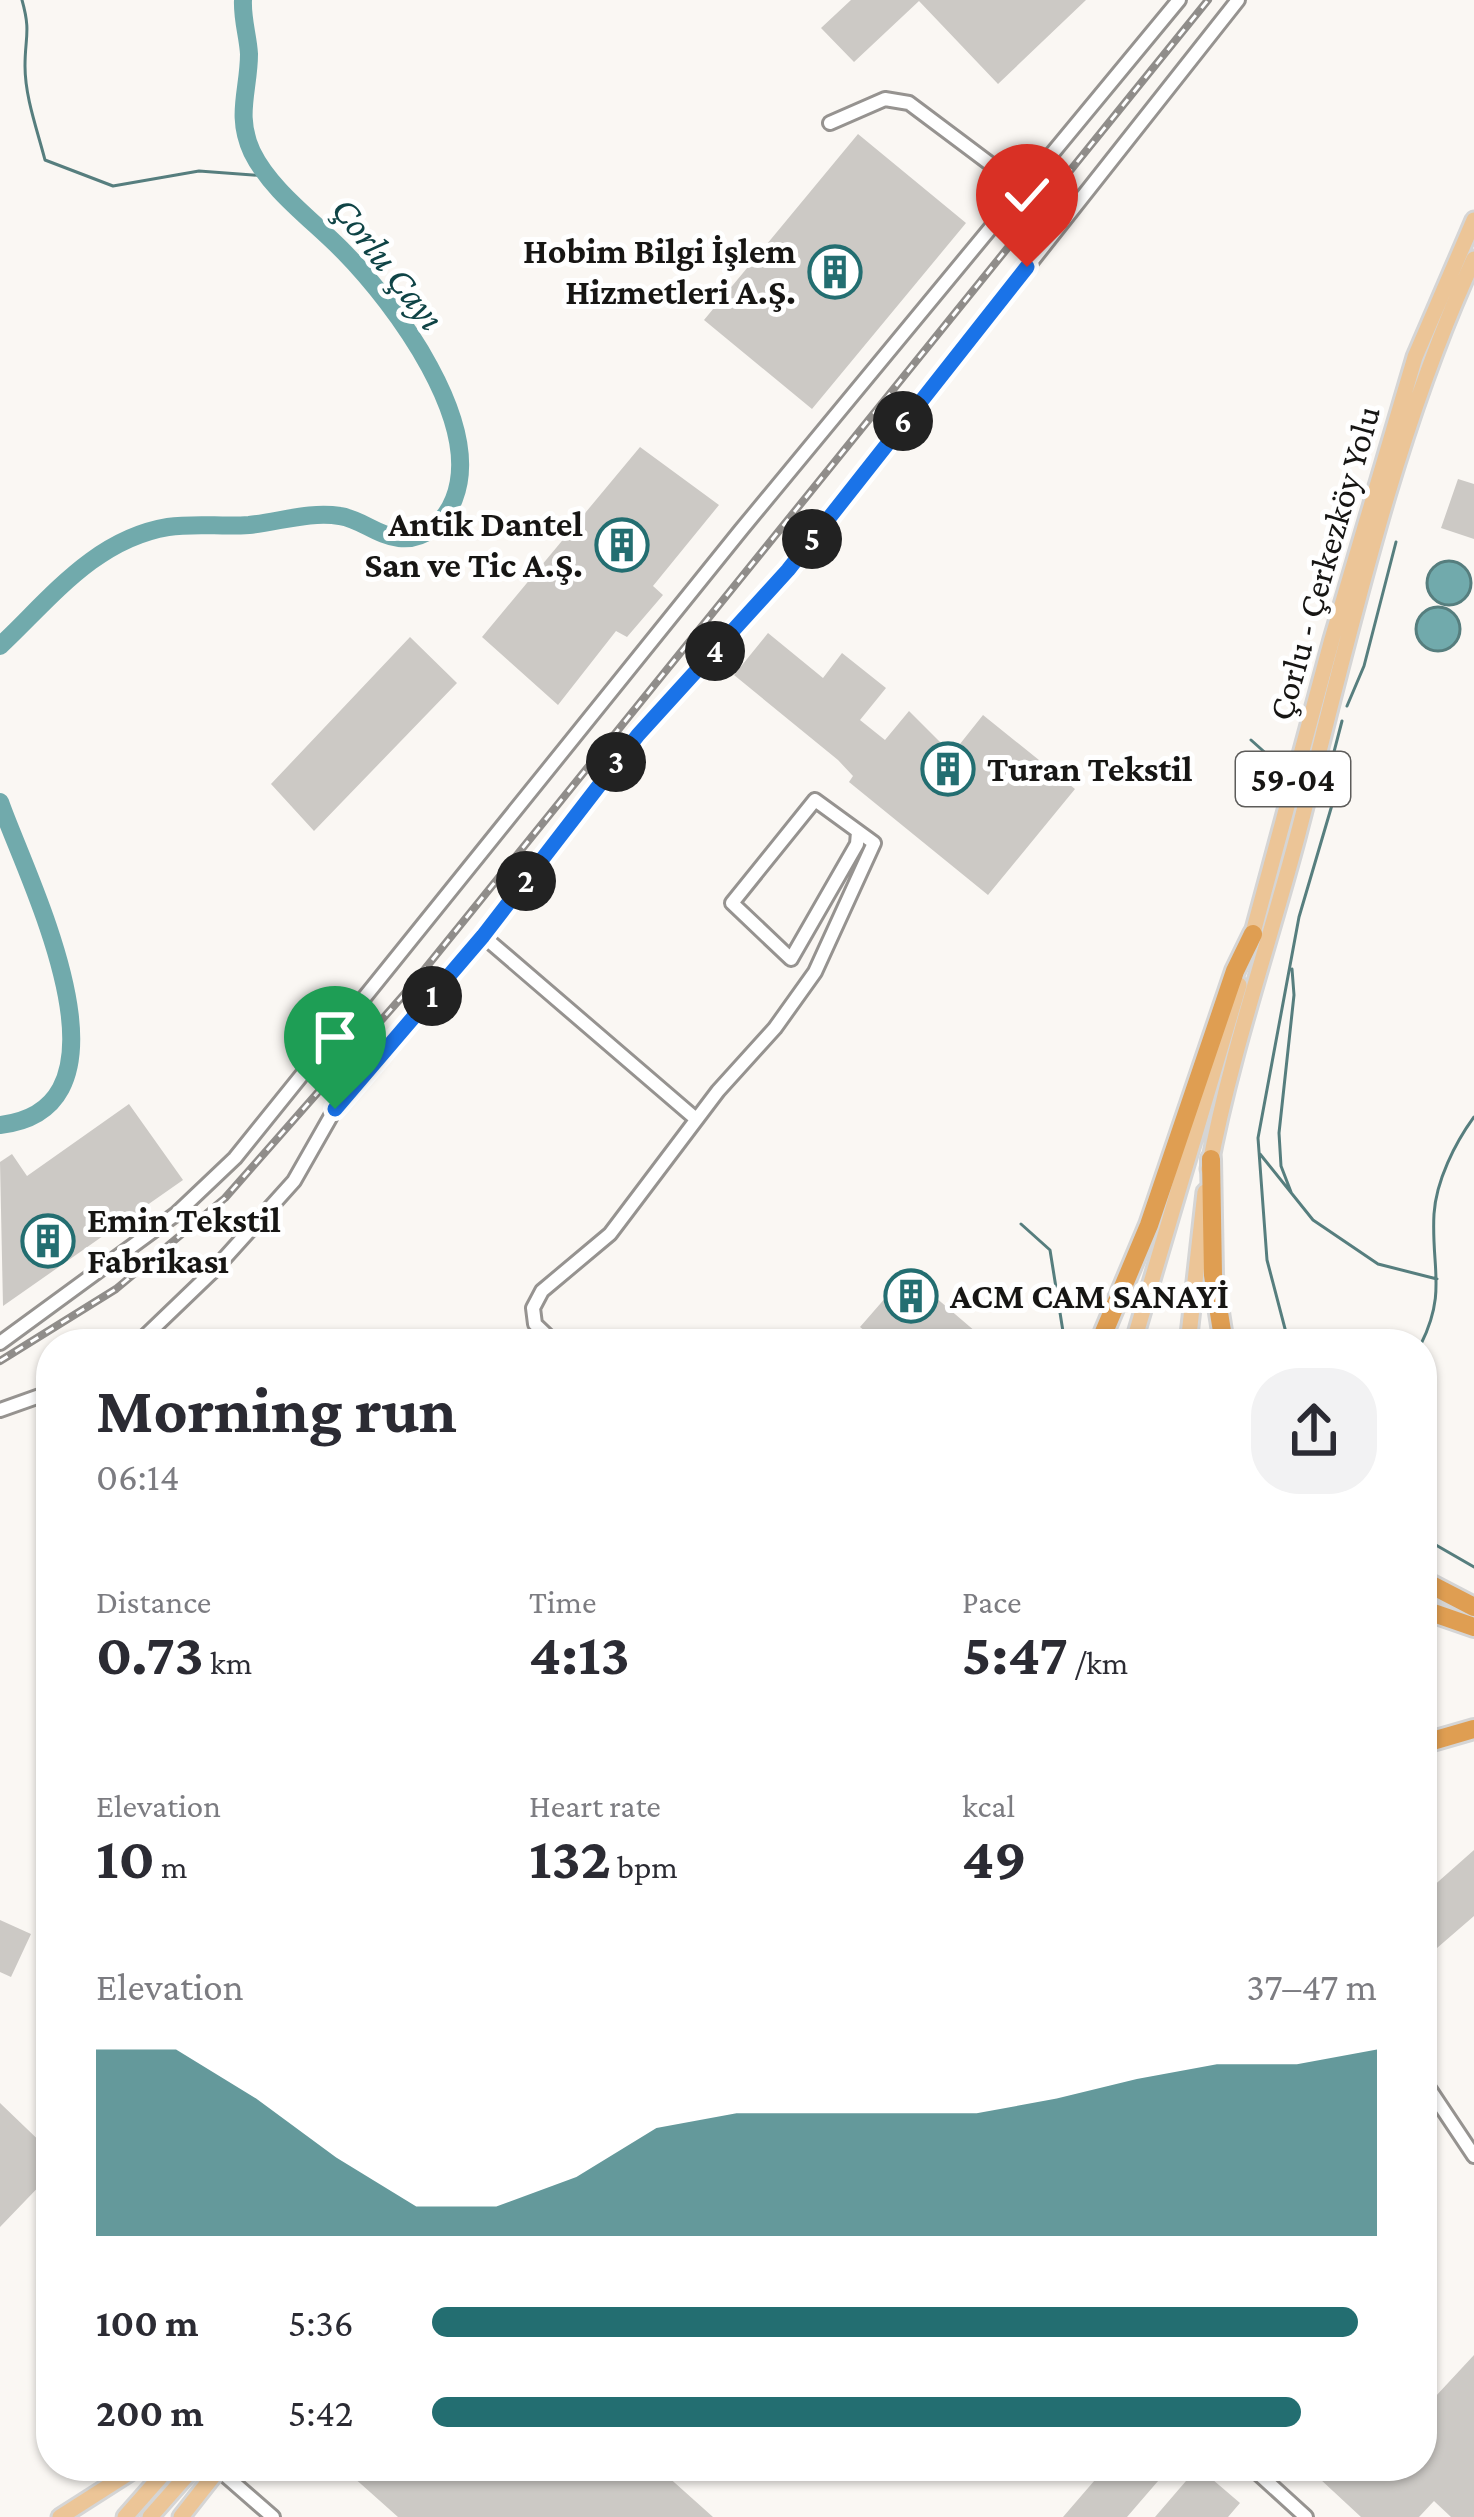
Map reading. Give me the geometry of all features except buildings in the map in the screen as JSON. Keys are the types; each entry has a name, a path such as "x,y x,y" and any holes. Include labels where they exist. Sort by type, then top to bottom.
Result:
{"highway":[{"path":"1105,1329 1149,1226 1235,971 1252,934"},
{"path":"1211,1159 1213,1275 1222,1329"},
{"path":"1437,1591 1474,1608"},
{"path":"1437,1615 1474,1627"},
{"path":"1437,1740 1474,1729"}],"main road":[{"name":"Çorlu - Çerkezköy Yolu","path":"1138,1329 1188,1170 1409,375 1474,220"},
{"name":"Çorlu - Çerkezköy Yolu","path":"1190,1329 1211,1159 1409,432 1430,363 1474,259"},
{"path":"60,2517 116,2481"},
{"path":"125,2517 157,2481"},
{"path":"150,2517 182,2481"},
{"path":"181,2517 210,2481"}],"street":[{"path":"0,1343 176,1214 235,1158 740,530 1178,0"},
{"path":"153,1329 294,1181 335,1109 483,936 638,735 788,570 1238,0"},
{"path":"830,123 885,99 909,103 1025,190"},
{"path":"540,1329 533,1308 542,1291 610,1234 696,1119 775,1028 814,972 874,843 814,800 732,903 791,959 856,844 858,832"},
{"path":"483,936 696,1119"},
{"path":"0,1410 36,1397"},
{"path":"1437,2100 1474,2156"},
{"path":"234,2481 273,2517"},
{"path":"1266,2481 1306,2517"}],"water":[{"path":"1449,561 1464,568 1471,583 1464,598 1449,605 1434,598 1427,583 1434,568"},
{"path":"1438,607 1453,614 1460,629 1453,644 1438,651 1423,644 1416,629 1423,614"}],"waterway":[{"path":"22,0 27,89 45,160 113,186 199,171 268,176"},
{"name":"Çorlu Çayı","path":"0,646 75,573 142,534 168,527 249,525 329,515 391,537 408,538 432,528 454,499 460,469 457,436 429,366 365,274 282,193 252,152 244,114 249,54 243,0"},
{"path":"1347,706 1364,666 1396,542"},
{"path":"1329,771 1342,721"},
{"path":"1251,740 1270,757 1283,760"},
{"path":"1285,1329 1267,1260 1258,1138 1299,917 1337,788 1331,774"},
{"name":"Çorlu Çayı","path":"0,802 50,932 71,1035 66,1078 43,1109 0,1125"},
{"path":"1291,1192 1281,1166 1279,1133 1294,995 1292,969"},
{"path":"1428,1329 1436,1294 1438,1189 1474,1117"},
{"path":"1260,1154 1313,1220 1378,1264 1437,1279"},
{"path":"1021,1224 1050,1250 1063,1329"},
{"path":"1437,1546 1474,1567"}],"railway":[{"path":"52,1329 116,1289 225,1198 407,991 1208,0"},
{"path":"0,1361 36,1339"}],"place":[{"name":"Hobim Bilgi İşlem Hizmetleri A.Ş.","path":"835,272"},
{"name":"Antik Dantel San ve Tic A.Ş.","path":"622,545"},
{"name":"Turan Tekstil","path":"948,769"},
{"name":"Emin Tekstil Fabrikası","path":"48,1241"},
{"name":"ACM CAM SANAYİ","path":"911,1296"}],"route":[{"path":"335,1109 483,936 638,735 788,570 1027,267"}]}
